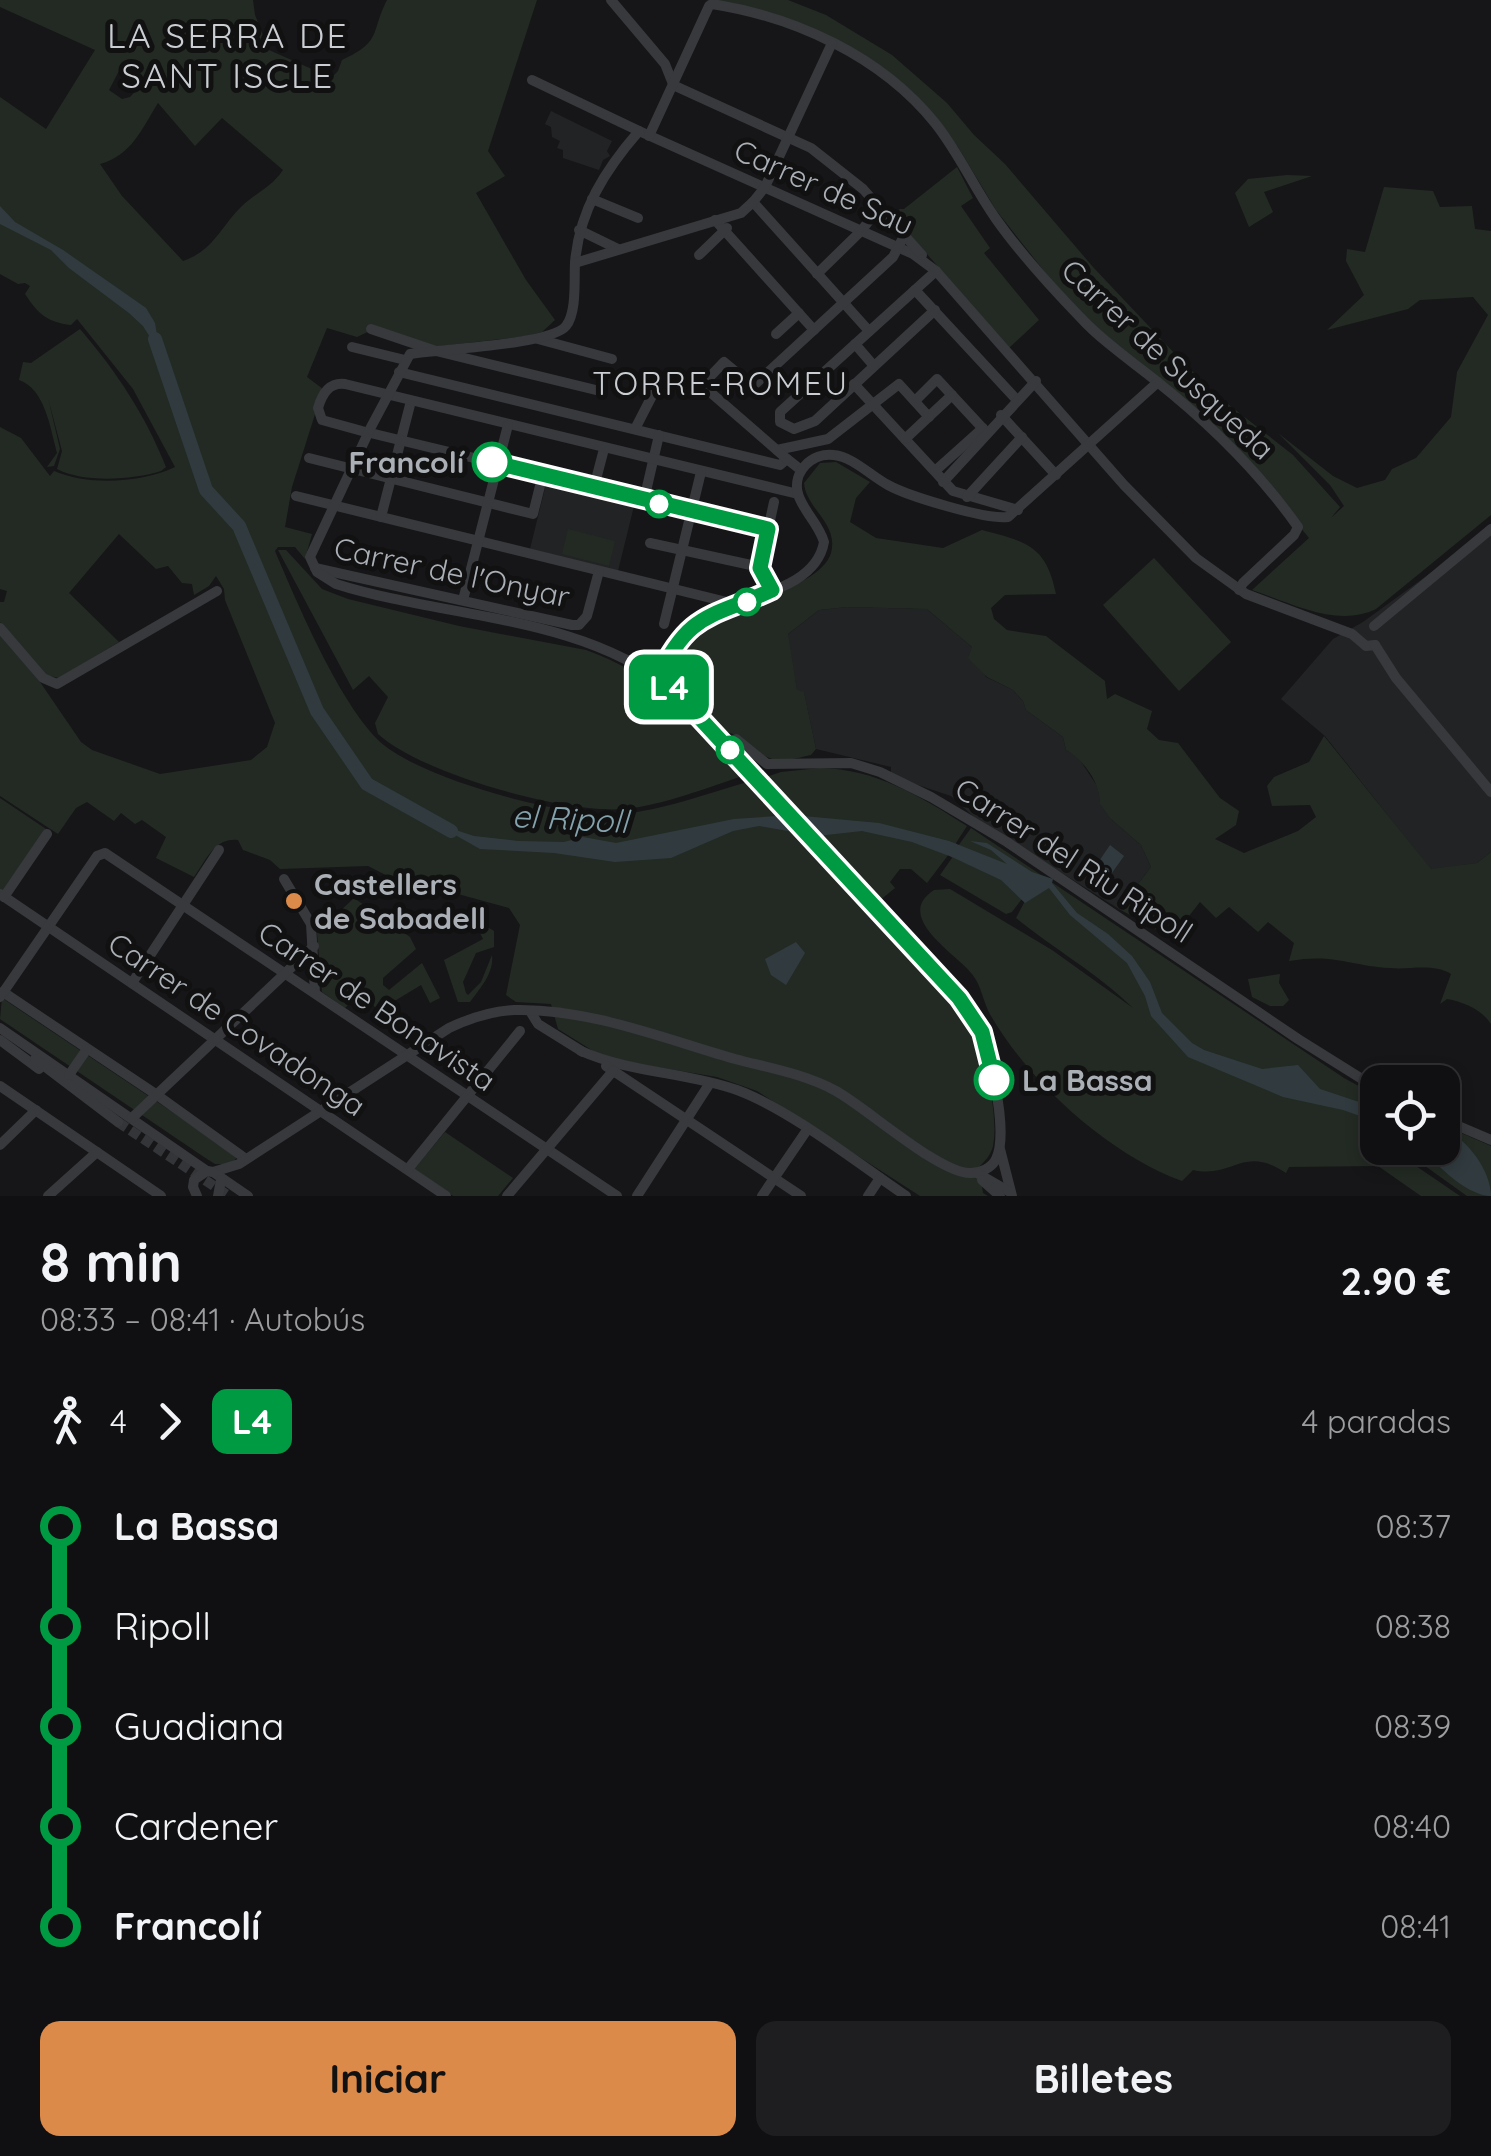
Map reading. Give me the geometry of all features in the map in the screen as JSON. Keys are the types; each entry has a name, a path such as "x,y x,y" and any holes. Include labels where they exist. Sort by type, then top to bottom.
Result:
{"street":[{"path":"610,0 665,64 673,85 787,135 841,169 936,271 780,412 778,418 787,426 804,427 935,310"},
{"name":"Carrer de Susqueda","path":"673,85 709,6 769,17 832,43 898,86 932,119 957,152 996,219 1081,319 1158,382 1249,466 1298,527 1240,590"},
{"path":"578,262 736,214 753,202 765,187 832,43"},
{"name":"Carrer de Sau","path":"532,80 898,247 936,271 1159,522 1208,568 1240,590 1339,629 1366,630"},
{"path":"332,505 410,354 537,338 568,323 579,230 592,199 604,176 644,134 673,85"},
{"path":"592,199 638,218"},
{"path":"753,202 869,331"},
{"path":"817,274 862,231 879,208"},
{"path":"699,255 736,214"},
{"path":"715,220 814,330"},
{"path":"579,230 619,250"},
{"path":"783,462 777,450 702,384 724,362 753,386 894,257 905,234"},
{"path":"916,290 1016,399"},
{"path":"776,334 799,313"},
{"path":"371,329 436,351 600,391"},
{"path":"537,338 612,358"},
{"path":"854,344 874,366"},
{"path":"352,348 405,360"},
{"path":"399,372 783,462 800,471"},
{"path":"915,401 937,380 985,430"},
{"path":"935,471 1036,381"},
{"path":"658,678 680,639 699,620 740,605 809,569 823,548 822,534 798,494 800,471 814,458 833,454 885,484 914,495 995,518 1008,517 1158,382"},
{"path":"768,529 320,418 322,397 338,383 798,494"},
{"path":"854,384 953,491 1018,510"},
{"path":"777,450 828,439 899,384 929,417"},
{"path":"635,429 654,392"},
{"path":"905,439 952,396"},
{"path":"381,517 411,401"},
{"path":"1001,415 1056,475"},
{"path":"463,600 508,425"},
{"path":"943,482 985,430"},
{"path":"644,500 659,435"},
{"path":"967,496 1022,438"},
{"path":"594,487 604,448"},
{"path":"309,458 533,514 543,474"},
{"path":"664,624 701,472"},
{"path":"296,496 740,605"},
{"path":"772,590 760,568 774,502"},
{"name":"Carrer de l'Onyar","path":"332,505 310,550 314,568 347,581 579,625 587,616 599,570"},
{"path":"1366,630 1489,533"},
{"path":"650,543 760,568"},
{"path":"347,581 586,642 634,662 658,678 728,748 976,1021 988,1052 1008,1195"},
{"path":"0,628 34,669 50,682 64,682 218,591"},
{"path":"1366,630 1382,633 1375,646"},
{"path":"1366,630 1366,646 1375,646"},
{"path":"1375,646 1396,678 1491,792"},
{"name":"Carrer del Riu Ripoll","path":"728,748 736,739 775,766 829,761 860,765 931,797 1008,842 1298,1040 1360,1077"},
{"path":"2,896 47,834"},
{"path":"132,982 220,850"},
{"name":"Carrer de Bonavista","path":"48,928 97,856 105,853 617,1196"},
{"path":"284,880 309,916 315,993"},
{"name":"Carrer de Covadonga","path":"2,896 446,1196"},
{"path":"48,928 2,994 157,1094 242,1161"},
{"path":"132,1118 314,946"},
{"path":"193,1194 196,1177 214,1174 229,1178 242,1161 448,1028 502,1012 530,1011 586,1018 805,1078 834,1090 951,1169 974,1173 1008,1195"},
{"path":"530,1011 538,1024 802,1196"},
{"path":"408,1169 520,1031"},
{"path":"0,1034 69,1074 248,1196"},
{"path":"0,1034 116,1125"},
{"path":"69,1074 87,1050"},
{"path":"581,1051 616,1066 710,1082 747,1094 906,1196"},
{"path":"628,1081 637,1069"},
{"path":"507,1196 613,1071"},
{"path":"637,1196 710,1082"},
{"path":"0,1086 162,1196"},
{"path":"0,1145 36,1110"},
{"path":"1460,1127 1491,1140"},
{"path":"762,1196 807,1130"},
{"path":"974,1173 992,1165 1000,1147"},
{"path":"48,1196 96,1152"},
{"path":"214,1174 218,1196"},
{"path":"868,1196 880,1178"}],"shaded area":[{"path":"0,0 253,0 269,50 314,70 326,83 342,60 370,41 387,0 537,0 488,151 505,176 476,193 526,280 555,320 542,332 528,336 432,347 376,328 357,337 327,328 307,377 323,389 292,487 285,527 312,534 305,559 295,547 278,547 275,551 320,650 362,722 396,754 424,768 530,803 597,814 653,809 747,782 812,848 970,1025 985,1068 994,1118 992,1149 979,1167 983,1193 988,1196 920,1196 757,1091 717,1077 598,1054 558,1029 551,1004 516,1002 506,995 520,925 509,908 436,888 425,895 368,866 280,869 270,860 243,850 238,840 217,846 194,877 156,858 166,837 142,820 135,824 121,813 114,821 87,802 76,808 58,834 0,796 0,632 81,742 92,750 160,774 251,760 267,747 275,723 216,576 194,595 192,584 182,583 168,566 156,569 119,534 69,593 119,642 59,678 45,675 0,622 0,602 4,602 7,591 0,589 0,427 21,438 50,476 54,471 83,479 115,481 175,467 133,389 77,319 71,325 49,319 25,294 30,286 0,274 0,97 46,129 95,50 0,7","holes":["120,69 146,80 130,97 122,99 109,90","158,103 195,146 222,118 283,170 241,207 209,245 183,261 122,196 100,164 128,148"]},
{"path":"706,0 788,0 826,15 892,55 947,103 1005,164 1093,267 1177,356 1219,397 1293,455 1340,507 1331,518 1344,506 1330,485 1278,433 1333,476 1357,488 1385,480 1392,469 1416,458 1451,417 1457,372 1488,315 1473,297 1420,300 1408,309 1327,330 1364,295 1346,261 1347,249 1365,252 1384,187 1433,191 1440,207 1472,206 1475,229 1491,231 1491,515 1376,609 1361,614 1330,615 1252,590 1309,538 1251,467 1120,352 1055,285 996,210 958,147 914,93 882,68 819,32"},
{"path":"551,111 612,141 607,151 610,156 603,160 599,170 563,158 563,150 557,148 560,141 552,137 551,127 545,124"},
{"path":"957,167 973,198 961,206 990,248 984,253 1039,320 1009,348 906,230 899,209"},
{"path":"1312,176 1264,192 1273,212 1249,227 1235,193 1248,179"},
{"path":"0,206 15,222 146,308 155,323 160,353 143,326 51,250 0,224"},
{"path":"80,329 139,412 166,467 161,471 108,479 57,469 62,451 48,398 60,449 54,466 47,467 57,453 41,400 19,380 23,362 31,363"},
{"path":"836,462 870,482 856,498 850,522 876,538 943,548 982,530 1023,543 1040,555 1056,594 1005,595 991,608 994,619 1007,630 1046,636 1105,681 1107,699 1115,694 1152,711 1147,729 1159,740 1178,743 1220,798 1239,811 1236,825 1215,839 1244,853 1298,831 1316,817 1310,805 1272,806 1267,786 1274,777 1309,762 1324,736 1431,869 1477,863 1491,852 1491,1024 1466,1005 1447,999 1440,1004 1451,974 1444,971 1376,967 1330,959 1289,961 1294,943 1268,922 1258,932 1229,907 1216,918 1200,902 1182,925 1168,916 1156,929 1119,909 1151,867 1141,845 1100,804 1094,781 1085,766 1066,750 1063,737 1026,710 1013,690 987,677 968,658 972,647 927,609 819,610 788,634 797,690 804,692 816,749 811,755 771,759 723,731 689,692 673,680 674,657 688,638 711,623 819,570 831,553 832,542 804,483 820,463"},
{"path":"549,481 635,502 618,571 530,549"},
{"path":"568,529 615,541 609,566 562,554"},
{"path":"1491,529 1491,852 1477,863 1431,870 1325,736 1281,699 1333,639 1363,622"},
{"path":"278,550 286,550 322,589 348,599 459,626 586,650 612,661 673,702 743,776 655,804 598,809 532,798 427,763 378,734 375,723 388,697 369,676 353,690"},
{"path":"1154,558 1231,642 1179,691 1103,605"},
{"path":"927,609 972,647 986,677 1013,690 1026,710 1063,737 1066,750 1078,757 1101,792 1111,819 1141,845 1151,867 1119,909 976,819 951,796 891,776 891,767 816,749 804,693 797,691 787,635 819,610"},
{"path":"820,768 860,773 897,786 967,826 956,843 958,846 971,828 1360,1087 1360,1165 1415,1165 1460,1196 1421,1196 1378,1166 1289,1167 1286,1173 1271,1165 1248,1162 1207,1172 1193,1170 1182,1181 1127,1154 1074,1114 1027,1066 991,1016 972,974 924,923 920,912 923,901 934,890 950,889 1052,950 1133,1008 1016,918 1026,899 1006,914 940,875 952,858 949,854 927,883 911,869 900,869 890,882 895,888 879,901 763,778"},
{"path":"0,798 46,829 3,892 0,890"},
{"path":"792,815 879,823 949,841 1007,864 991,850 970,841 987,843 1032,872 1053,879 1052,883 1077,913 1132,956 1150,982 1162,1013 1192,1043 1262,1069 1298,1065 1320,1089 1360,1102 1360,1116 1283,1097 1188,1057 1151,1016 1127,963 1070,915 1049,888 1025,903 1001,880 912,842 862,831 817,836 759,826 733,831 671,858 615,862 554,853 480,849 434,823 474,836 518,841 564,842 583,837 616,843 734,819"},
{"path":"1110,845 1124,856 1102,887 1089,876"},
{"path":"354,898 410,937 416,949 383,978 383,985 389,990 422,963 440,998 430,1003 421,985 378,1011 362,991 345,1008 322,992 317,933"},
{"path":"484,925 494,931 494,947 476,953 463,982 468,995 481,982 492,955 491,968 470,1002 458,1002 444,960 483,939 474,930"},
{"path":"796,942 805,953 786,985 771,975 765,959"},
{"path":"1280,974 1279,983 1289,1000 1283,1006 1270,1006 1252,997 1248,979"},
{"path":"2,998 238,1156 231,1164 215,1164 204,1157 0,1019"},
{"path":"445,1132 513,1178 498,1196 453,1196 414,1169"},
{"path":"1460,1132 1491,1146 1491,1196 1467,1196 1424,1165 1460,1165"},
{"path":"1460,1139 1487,1176 1491,1196 1466,1187 1439,1165 1460,1165"}],"waterway":[{"name":"el Ripoll","path":"155,339 206,490 239,526 317,711 367,784 451,831"}],"tunnel":[{"path":"118,1122 229,1196"}],"bus line":[{"name":"L4","path":"492,462 768,529 760,568 772,590 699,620 680,639 658,678 696,714 959,998 982,1032 994,1080"}],"place":[{"name":"Francolí","path":"492,462"},
{"name":"Castellers de Sabadell","path":"294,901"},
{"name":"La Bassa","path":"994,1080"}],"district":[{"name":"LA SERRA DE SANT ISCLE","path":"228,55"},
{"name":"TORRE-ROMEU","path":"721,383"}]}
